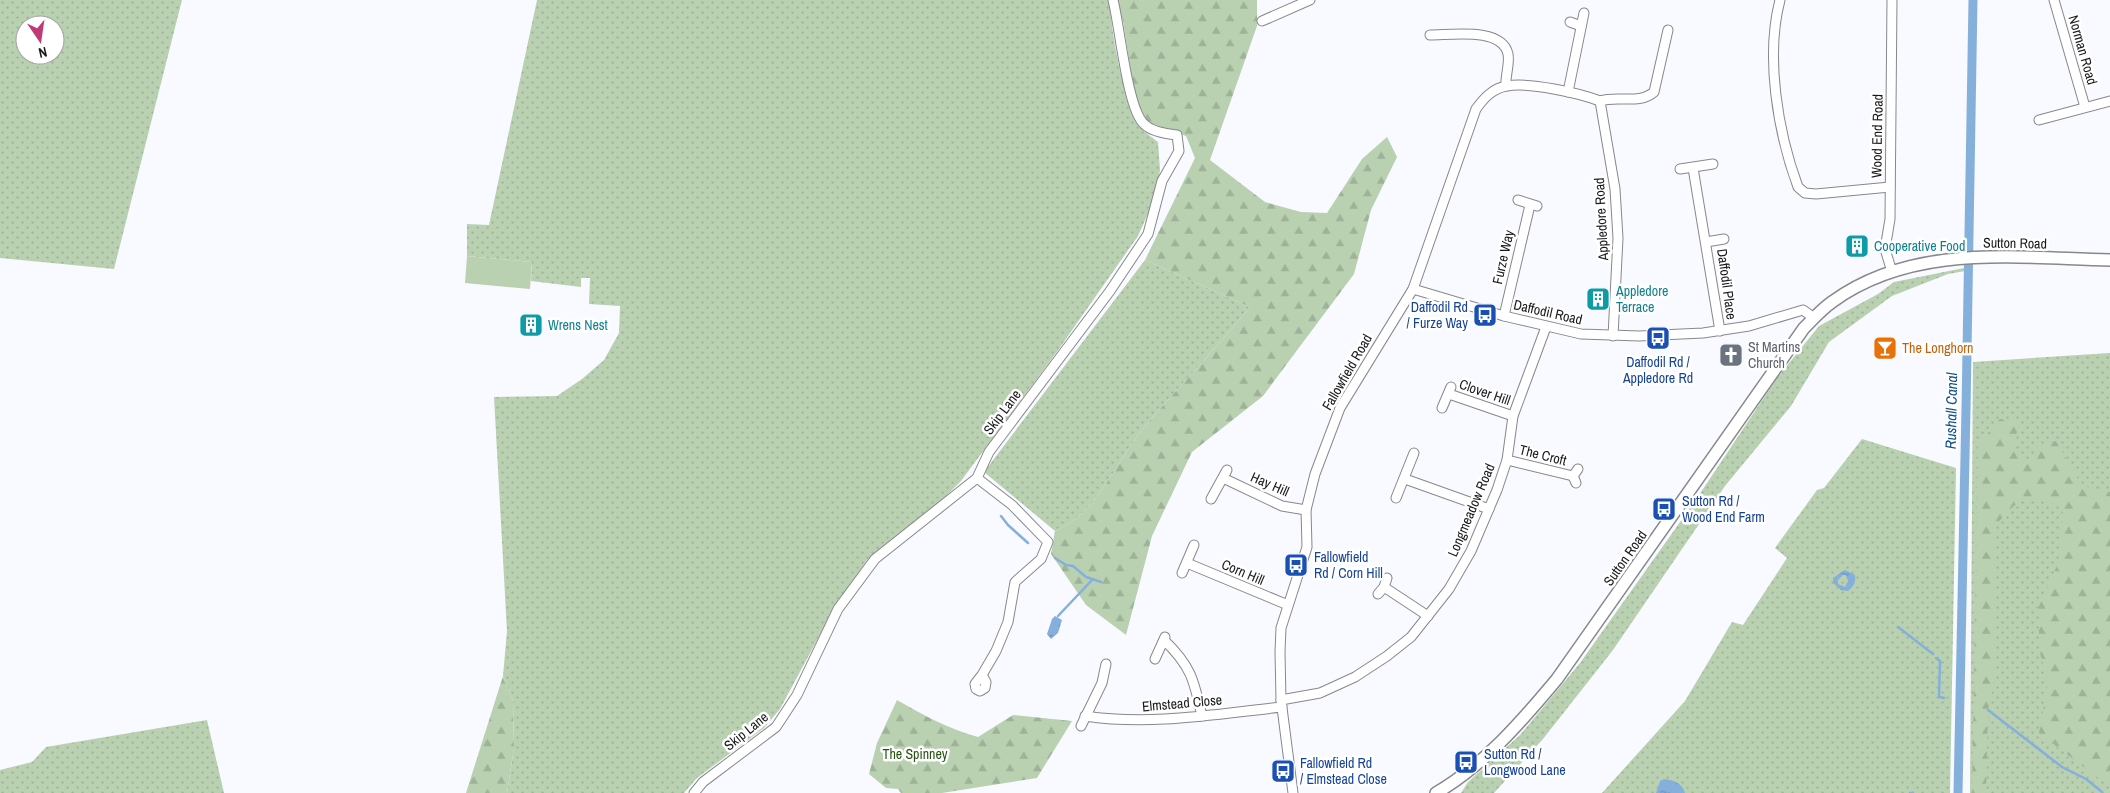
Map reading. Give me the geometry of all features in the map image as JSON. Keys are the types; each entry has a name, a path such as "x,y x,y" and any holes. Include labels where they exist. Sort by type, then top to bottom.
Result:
{"main road":[{"name":"Sutton Road","path":"1436,793 1446,790 1516,727 1557,679 1804,328 1831,302 1847,292 1892,272 1926,261 1985,257 2110,260"}],"street":[{"name":"Skip Lane","path":"694,793 704,782 776,727 797,695 838,610 875,559 977,478 989,452 1110,291 1148,234 1162,182 1179,151 1177,135 1165,134 1144,124 1132,100 1114,0"},
{"path":"1262,21 1310,0"},
{"path":"1780,0 1772,44 1774,77 1781,120 1798,187 1804,193 1816,194 1890,187"},
{"name":"Wood End Road","path":"1892,0 1890,219 1885,249 1892,272"},
{"name":"Norman Road","path":"2054,0 2085,107"},
{"path":"1568,92 1584,13"},
{"path":"1570,22 1580,26"},
{"path":"1429,36 1484,35 1495,38 1501,42 1508,55 1506,86 1518,85 1568,92 1600,101 1610,98 1639,99 1649,97 1654,92 1661,40 1668,30"},
{"name":"Fallowfield Road","path":"1293,793 1281,704 1279,676 1281,628 1306,547 1306,510 1315,474 1340,408 1413,289 1476,109 1487,95 1506,86"},
{"name":"Appledore Road","path":"1600,101 1615,189 1618,238 1613,336"},
{"name":"Norman Road","path":"2039,120 2110,101"},
{"path":"1680,169 1713,164"},
{"name":"Daffodil Place","path":"1693,168 1720,331"},
{"name":"Furze Way","path":"1504,316 1534,205 1518,200"},
{"name":"Daffodil Place","path":"1706,242 1724,238"},
{"name":"Daffodil Road","path":"1413,289 1504,316 1582,334 1613,336 1720,331 1769,321 1803,310 1814,318"},
{"name":"Longmeadow Road","path":"1281,704 1320,693 1355,677 1411,637 1449,589 1467,559 1508,460 1513,416 1546,327"},
{"name":"Clover Hill","path":"1442,408 1450,390 1513,416"},
{"path":"1396,498 1414,453"},
{"name":"The Croft","path":"1508,460 1575,476"},
{"name":"Hay Hill","path":"1211,499 1225,474 1282,506 1306,510"},
{"path":"977,478 1012,505 1048,542 1041,559 1016,582 1008,622 996,651 982,676"},
{"path":"1405,479 1489,509"},
{"path":"1182,573 1194,545"},
{"name":"Corn Hill","path":"1187,563 1288,605"},
{"path":"1383,587 1428,616"},
{"path":"1155,659 1165,637 1181,656 1193,678 1202,716"},
{"path":"1081,726 1102,682 1106,664"},
{"name":"Elmstead Close","path":"1085,716 1135,721 1166,720 1281,704"}],"green space":[{"path":"0,0 182,0 114,269 0,258"},
{"path":"537,0 1110,0 1115,46 1123,84 1134,116 1140,127 1158,142 1160,170 1156,196 1138,236 1056,353 961,481 935,507 867,560 830,616 780,709 764,728 697,778 684,793 507,793 514,748 513,701 503,676 507,631 494,397 557,396 582,379 604,360 619,333 620,306 589,304 590,278 581,278 581,287 531,281 532,262 467,256 467,224 489,225"},
{"path":"1117,0 1257,0 1257,26 1210,160 1265,202 1301,212 1327,213 1362,159 1387,137 1397,157 1371,210 1354,274 1263,396 1192,452 1152,536 1126,635 1086,605 1051,554 1055,531 1070,523 1084,512 1106,484 1146,425 1250,307 1145,260 1195,158 1186,136 1148,122 1135,99 1123,21"},
{"path":"467,256 532,262 530,289 465,283"},
{"path":"1145,260 1250,307 1146,425 1106,484 1084,512 1070,523 1055,531 984,472"},
{"path":"1964,268 1965,271 1948,274 1892,296 1829,342 1791,406 1725,486 1613,650 1543,739 1494,793 1461,793 1468,782 1520,735 1580,663 1695,501 1777,378 1819,326 1878,294 1894,282"},
{"path":"2110,353 2110,793 1970,793 1973,362"},
{"path":"2000,419 2020,422 2012,449 2027,464 2037,447 2056,441 2082,486 2110,492 2110,787 2039,733 2048,683 2039,649 2039,606 2059,561 2063,509 2041,499 2032,498 2018,503 1995,526 1995,675 1988,710 1986,793 1972,793 1978,445"},
{"path":"1862,439 1956,468 1950,793 1602,793 1685,701 1732,622 1743,625 1787,558 1775,548 1817,490 1824,488"},
{"path":"503,676 513,701 514,748 507,793 466,793"},
{"name":"The Spinney","path":"897,700 936,721 978,737 1013,715 1072,721 1037,778 942,793 901,793 898,789 886,788 869,774 877,743"},
{"path":"207,720 224,793 0,793 0,770 32,762 46,747"}],"water":[{"path":"1845,570 1855,575 1853,586 1848,591 1841,590 1833,583 1833,578","holes":["1843,575 1846,575 1848,581 1845,587 1838,584 1838,580"]},
{"path":"1055,616 1062,620 1058,633 1051,639 1047,634 1052,619"},
{"path":"1664,779 1677,783 1685,793 1656,793 1660,781"}],"waterway":[{"name":"Rushall Canal","path":"1958,793 1973,0"},
{"path":"1001,516 1028,543"},
{"path":"1055,558 1066,565 1073,566 1086,577 1101,582"},
{"path":"1058,616 1093,579"},
{"path":"1898,627 1933,654"},
{"path":"1936,658 1940,661 1939,697 1944,698"},
{"path":"1988,710 2062,767 2086,779 2102,792"}],"place":[{"name":"Cooperative Food","path":"1857,246"},
{"name":"Appledore Terrace","path":"1598,299"},
{"name":"Daffodil Rd / Furze Way","path":"1485,315"},
{"name":"Wrens Nest","path":"531,325"},
{"name":"Daffodil Rd / Appledore Rd","path":"1658,338"},
{"name":"The Longhorn","path":"1885,348"},
{"name":"St Martins Church","path":"1731,355"},
{"name":"Sutton Rd / Wood End Farm","path":"1664,509"},
{"name":"Fallowfield Rd / Corn Hill","path":"1296,565"},
{"name":"Sutton Rd / Longwood Lane","path":"1466,762"},
{"name":"Fallowfield Rd / Elmstead Close","path":"1283,771"}]}
